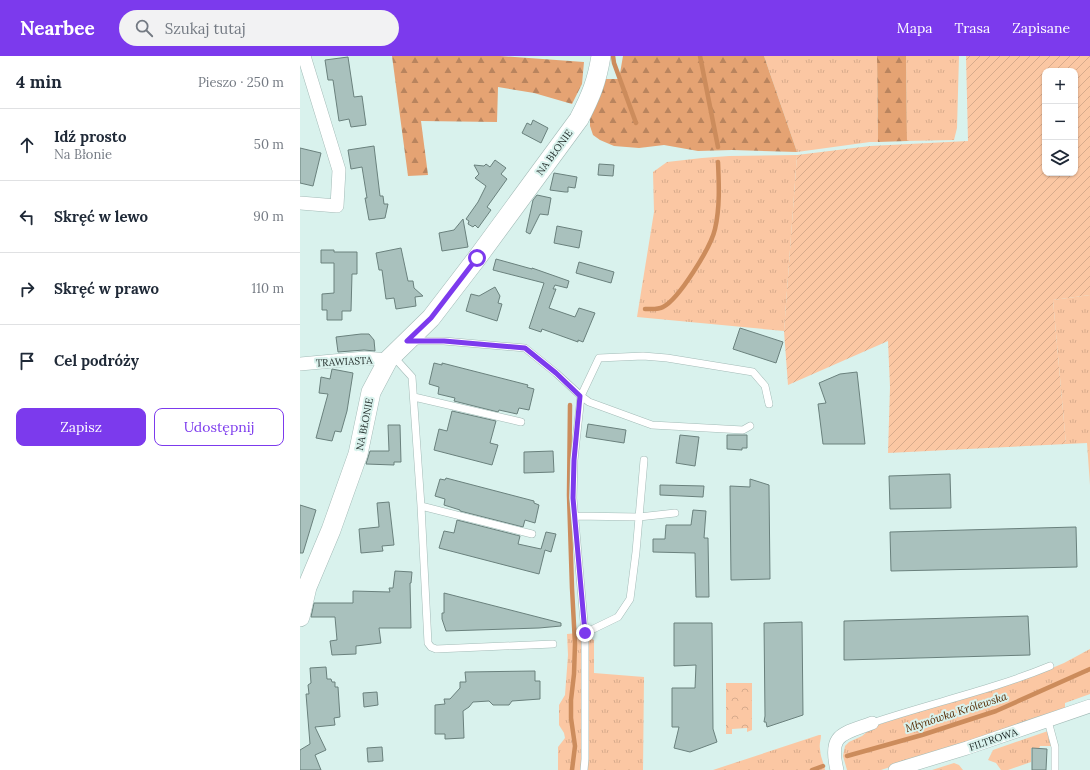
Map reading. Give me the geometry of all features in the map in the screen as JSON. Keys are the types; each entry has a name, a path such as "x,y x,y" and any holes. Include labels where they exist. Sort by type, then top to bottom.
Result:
{"street":[{"path":"300,203 337,206 339,191 339,170 304,56"},
{"name":"NA BŁONIE","path":"300,617 307,587 331,530 358,454 371,392 390,358 431,318 579,118 598,77 601,56"},
{"name":"TRAWIASTA","path":"300,364 365,358 390,358"},
{"name":"FILTROWA","path":"895,770 967,748 1090,706"},
{"path":"837,770 834,755 836,741 843,734 872,722"}],"lane":[{"path":"407,341 444,341 525,348 588,402 652,424 743,430 750,426"},
{"path":"584,770 585,633 573,498 574,460 580,396 599,358 643,356 667,358 753,372 765,386 769,404"},
{"path":"390,358 412,377 421,506 428,643 431,647 436,649 553,644"},
{"path":"414,397 521,422"},
{"path":"585,633 618,618 630,599 644,460"},
{"path":"421,506 532,534"},
{"path":"575,516 639,517 675,514"},
{"path":"872,722 906,711 972,694 1050,666"},
{"path":"1048,721 1055,747 1054,770"}],"green space":[{"path":"392,56 500,56 584,62 582,84 572,104 534,93 498,87 497,122 421,121 428,175 408,176"},
{"path":"623,56 764,56 797,152 732,150 698,151 664,145 639,148 614,146 600,140 593,135 590,126 590,116 604,79 619,79"},
{"path":"764,56 877,56 878,142 797,152"},
{"path":"877,56 906,56 907,141 878,142"},
{"path":"906,56 959,56 957,128 954,140 907,141"},
{"path":"966,56 1090,56 1090,295 1053,300 1066,444 888,453 890,387 888,341 788,385 784,331 797,155 870,146 968,141"},
{"path":"797,155 784,331 637,317 654,212 653,172 667,162 729,156"},
{"path":"1090,295 1090,485 1087,443 1066,444 1053,300"},
{"path":"578,633 594,640 594,673 644,677 643,770 558,770 558,747 565,738 559,725 559,705 565,695 568,655 567,634"},
{"path":"1090,649 1090,694 1065,703 1065,709 881,770 847,770 843,756 845,746 849,742 862,736 874,726 1045,671"},
{"path":"726,683 752,683 752,730 747,732 747,728 732,729 732,734 726,734"},
{"path":"1048,731 1051,746 1040,746 1039,749 1031,748 1031,762 1008,770 1001,770 996,763 988,760 993,750"},
{"path":"821,735 820,752 825,770 713,770"},
{"path":"954,763 959,765 963,770 932,770"}],"building":[{"path":"348,57 354,97 362,96 366,125 351,127 349,119 339,121 333,80 328,80 325,60"},
{"path":"533,120 548,128 541,143 522,133 527,123 531,125"},
{"path":"374,146 380,196 383,196 384,204 388,204 385,218 369,220 362,167 351,169 348,150"},
{"path":"300,148 321,153 313,186 300,183"},
{"path":"495,160 506,168 501,174 507,179 487,207 491,210 478,228 475,225 473,227 468,224 469,221 466,219 478,202 486,186 475,178 479,174 474,165 484,166 486,164 490,167"},
{"path":"599,164 614,165 613,176 598,175"},
{"path":"554,173 577,177 575,188 568,187 568,192 550,190"},
{"path":"537,195 551,198 548,215 540,214 530,234 526,232 533,200"},
{"path":"463,219 468,247 442,251 439,233 454,230"},
{"path":"557,226 582,231 579,248 554,243"},
{"path":"401,248 408,281 413,281 414,288 423,296 415,297 416,306 396,309 394,298 386,299 382,270 379,270 376,253"},
{"path":"321,250 334,250 334,252 357,252 357,274 352,274 351,311 342,311 342,320 327,320 327,310 322,310 322,294 334,293 334,263 321,263"},
{"path":"496,259 532,268 569,281 567,288 555,285 553,289 556,289 549,308 575,317 579,308 595,313 583,342 578,340 578,342 542,329 541,332 529,328 544,283 493,270"},
{"path":"579,262 614,272 611,283 576,273"},
{"path":"495,287 500,296 498,303 502,304 497,321 466,311 471,294 479,296"},
{"path":"740,328 783,342 776,363 733,349"},
{"path":"369,334 374,340 375,351 364,350 338,352 336,337"},
{"path":"434,363 442,365 442,363 528,385 527,387 534,389 529,410 519,408 517,414 499,410 498,412 454,401 455,398 438,394 439,387 429,384"},
{"path":"332,369 353,373 347,411 341,432 335,431 332,441 316,438 328,394 319,393 321,377 330,379"},
{"path":"857,372 865,444 823,444 818,404 826,403 819,383 840,374"},
{"path":"452,411 496,421 490,443 498,445 492,465 434,450 439,429 447,431"},
{"path":"588,424 626,430 624,443 586,437"},
{"path":"388,425 400,425 401,462 394,462 394,465 366,464 370,451 389,451"},
{"path":"680,435 699,437 695,466 676,463"},
{"path":"727,435 747,435 747,448 742,448 742,450 727,449"},
{"path":"553,451 554,472 524,473 524,452"},
{"path":"950,474 951,508 890,509 889,476"},
{"path":"446,478 534,501 534,503 539,505 535,523 525,520 523,527 460,511 444,505 445,499 435,496 440,479 445,480"},
{"path":"750,479 769,485 770,579 731,580 730,486 750,487"},
{"path":"660,485 704,486 703,497 660,495"},
{"path":"389,502 394,545 382,546 383,551 361,553 359,529 379,527 377,503"},
{"path":"300,505 316,510 303,553 300,553"},
{"path":"693,510 706,511 704,538 708,538 709,597 696,597 695,553 653,552 653,539 665,539 666,525 691,525"},
{"path":"457,520 520,536 518,544 541,549 546,532 556,534 551,552 545,550 539,574 439,548 444,531 454,533"},
{"path":"1076,527 1077,567 891,571 890,532"},
{"path":"395,571 412,572 410,583 411,628 379,628 381,643 356,646 356,654 332,655 330,641 337,640 335,617 311,617 314,603 353,603 353,591 390,592 389,588 393,588"},
{"path":"444,593 561,623 561,626 446,631 442,619 442,613 444,613"},
{"path":"1028,616 1030,655 844,660 844,621"},
{"path":"802,622 803,715 767,727 766,722 764,722 764,623"},
{"path":"674,623 712,623 713,729 717,742 690,752 674,748 679,727 672,727 672,688 695,688 696,665 674,666"},
{"path":"326,667 327,679 331,679 332,682 335,682 335,687 338,687 340,717 334,718 335,725 315,727 326,750 315,755 321,770 300,770 300,750 310,744 306,694 309,694 308,685 311,683 310,668"},
{"path":"535,671 535,681 540,681 540,699 512,701 509,705 493,705 489,701 473,702 463,711 464,738 445,739 445,734 435,734 435,705 445,704 444,699 450,699 460,688 460,682 466,682 465,672"},
{"path":"377,692 378,705 364,707 363,693"},
{"path":"382,747 383,761 368,762 367,748"},
{"path":"1032,748 1047,749 1046,770 1032,770"}],"waterway":[{"path":"613,56 614,63 636,123"},
{"path":"700,56 718,147"},
{"path":"645,309 659,309 670,302 694,272 707,248 715,229 718,213 718,162"},
{"path":"570,405 569,495 575,644 571,700 571,718 575,746 572,770"},
{"name":"Młynówka Królewska","path":"847,756 922,735 996,711 1090,669"},
{"name":"Młynówka Królewska","path":"812,770 823,766"}],"route":[{"path":"477,258 431,318 407,341 444,341 525,348 556,373 580,396 574,460 573,498 585,633"}]}
